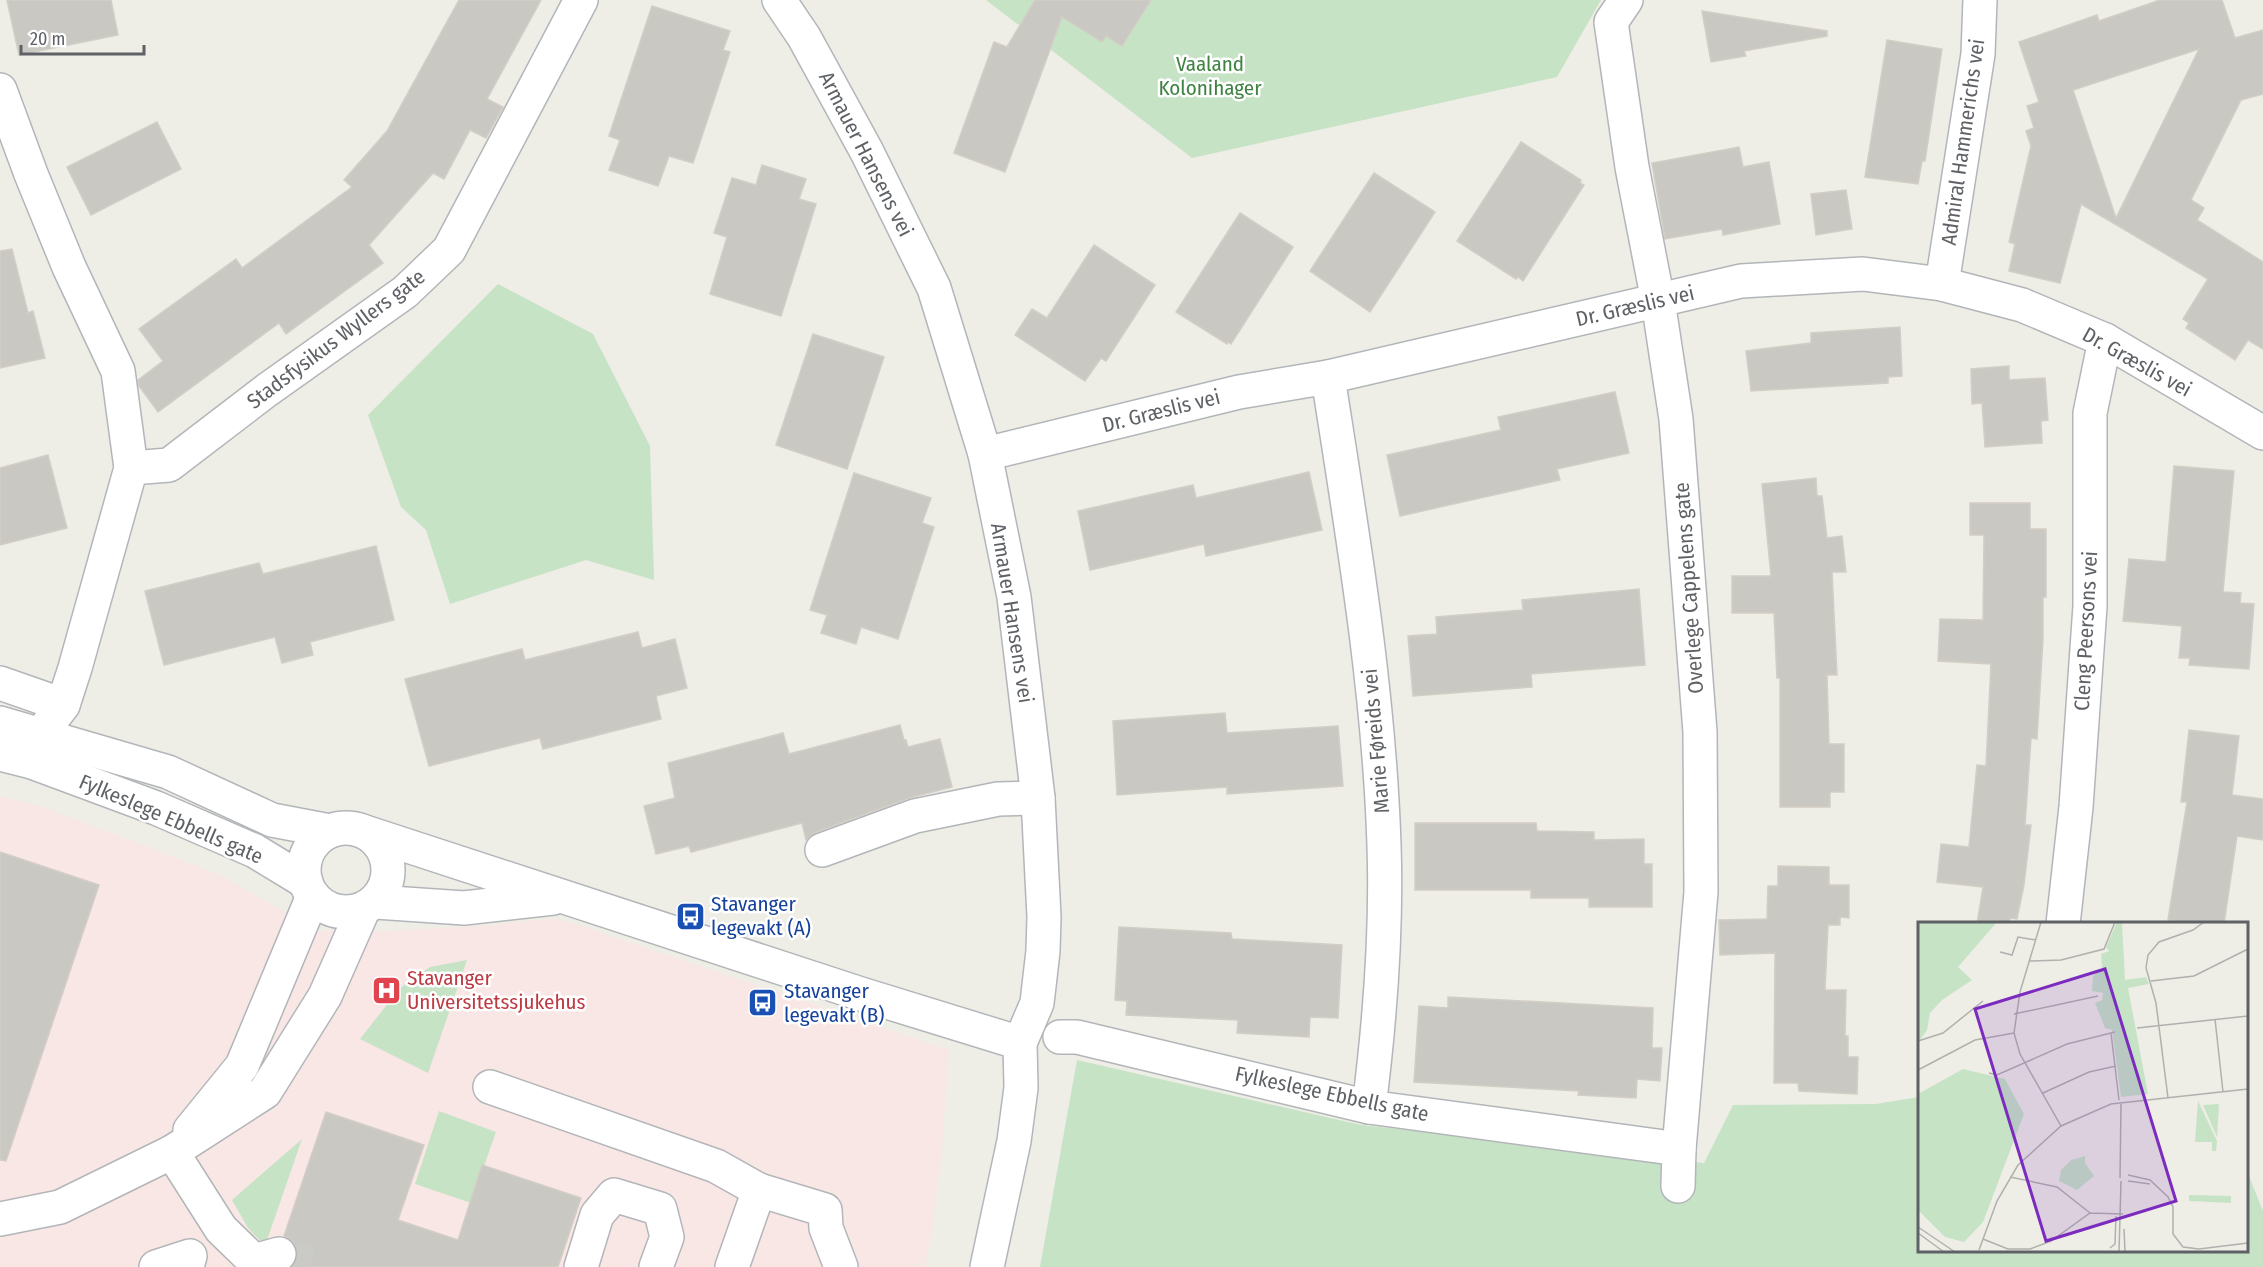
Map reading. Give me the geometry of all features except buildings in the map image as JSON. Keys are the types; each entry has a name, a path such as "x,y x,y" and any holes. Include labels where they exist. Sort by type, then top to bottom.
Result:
{"street":[{"name":"Stadsfysikus Wyllers gate","path":"131,468 169,465 267,390 405,292 449,250 581,0"},
{"name":"Armauer Hansens vei","path":"779,0 804,37 867,152 934,288 985,454 1014,597 1038,798 1044,917 1043,951 1037,1003 1020,1043 1021,1088 1014,1141 987,1267"},
{"name":"Overlege Cappelens gate","path":"1626,0 1611,22 1632,167 1658,301 1676,420 1700,732 1701,892 1678,1149 1678,1186"},
{"name":"Admiral Hammerichs vei","path":"1942,284 1978,54 1980,0"},
{"path":"0,90 69,267 118,371 131,468 63,705 36,748"},
{"name":"Dr. Græslis vei","path":"985,454 1239,392 1328,377 1740,281 1863,274 1942,284 2022,305 2105,340 2263,434"},
{"name":"Cleng Peersons vei","path":"2063,922 2076,807 2090,606 2090,413 2105,340"},
{"name":"Marie Føreids vei","path":"1328,377 1360,581 1375,717 1384,845 1379,1026 1369,1107"},
{"path":"0,683 63,705"},
{"name":"Fylkeslege Ebbells gate","path":"0,723 36,748 156,808 255,851 310,889 323,906 336,912 349,913 369,906 464,908 560,897"},
{"name":"Fylkeslege Ebbells gate","path":"0,754 36,748 168,772 272,820 344,830 468,864 560,897 921,1014 1020,1043"},
{"path":"822,850 915,816 998,800 1038,798"},
{"path":"0,1219 60,1207 172,1152 265,1092 325,996 369,906 384,890 388,876 388,861 382,847 372,836 344,830 317,839 309,850 304,865 310,889 242,1066 172,1152"},
{"name":"Fylkeslege Ebbells gate","path":"1060,1037 1077,1037 1369,1107 1678,1149"},
{"path":"490,1088 716,1166 759,1190 825,1210 826,1228 841,1267"},
{"path":"172,1152 221,1229 254,1261 279,1254"},
{"path":"732,1267 759,1190"},
{"path":"581,1267 597,1215 614,1195 660,1209 667,1237 656,1267"},
{"path":"156,1267 190,1256 187,1267"}],"shaded area":[{"name":"Stavanger Universitetssjukehus","path":"0,796 41,806 220,875 318,931 387,931 480,926 557,918 949,1050 942,1148 932,1232 925,1267 0,1267"}],"green space":[{"name":"Vaaland Kolonihager","path":"986,0 1601,0 1557,77 1192,158"},
{"path":"498,284 593,334 650,446 654,580 586,560 450,604 426,530 401,507 368,415"},
{"path":"467,960 428,1073 360,1039 400,988 430,967"},
{"path":"1077,1060 1361,1125 1704,1163 1733,1105 1876,1104 1918,1097 1918,1252 2248,1252 2248,1174 2263,1211 2263,1267 1040,1267"},
{"path":"439,1111 496,1132 471,1203 415,1184"},
{"path":"302,1139 265,1246 248,1228 232,1200"}],"tunnel":[{"path":"279,1254 325,1267"}],"place":[{"name":"Stavanger legevakt (A)","path":"690,916"},
{"name":"Stavanger Universitetssjukehus","path":"386,990"},
{"name":"Stavanger legevakt (B)","path":"763,1003"}]}
